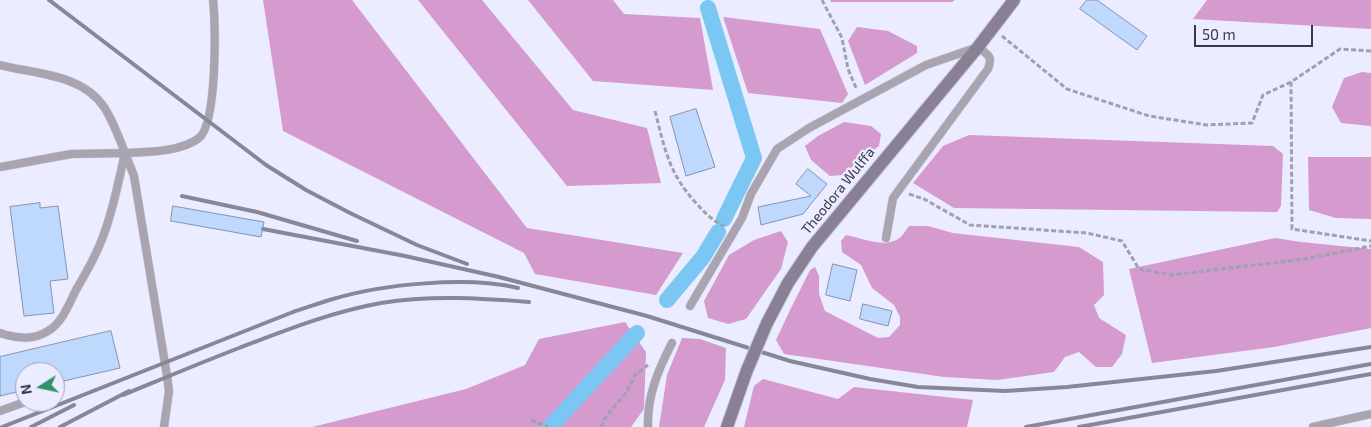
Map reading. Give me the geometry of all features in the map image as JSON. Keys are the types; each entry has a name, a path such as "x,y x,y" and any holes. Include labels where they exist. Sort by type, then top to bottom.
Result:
{"street":[{"name":"Theodora Wulffa","path":"727,427 747,370 767,322 788,283 812,247 978,47 1014,0"}],"lane":[{"path":"0,167 71,154 125,153 185,146 201,137 211,108 214,77 213,0"},
{"path":"690,306 742,218 751,194 776,150 809,128 926,64 978,47 989,56 991,61 988,69 893,198 886,238"},
{"path":"0,65 58,77 77,83 103,106 112,122 134,176 169,391 164,427"},
{"path":"0,333 17,338 28,338 48,332 58,322 89,268 105,232 117,192 125,153"},
{"path":"648,427 650,400 657,371 672,343"},
{"path":"0,411 15,406"},
{"path":"1313,427 1371,414"}],"path":[{"path":"822,0 842,38 848,69 861,100"},
{"path":"990,32 1005,38 1067,88 1149,116 1207,125 1252,123 1263,95 1291,82 1340,49 1371,51"},
{"path":"1291,82 1292,229 1371,241"},
{"path":"655,111 667,156 678,181 708,215 720,224 734,230"},
{"path":"899,190 924,199 970,225 1087,233 1122,241 1140,269 1172,275 1305,259 1371,246"},
{"path":"601,427 607,415 626,393 635,375 650,364 663,360"},
{"path":"530,420 548,427"}],"shaded area":[{"path":"263,0 352,0 527,228 683,253 656,295 535,274 524,253 283,131"},
{"path":"418,0 482,0 573,110 647,128 661,183 567,186"},
{"path":"528,0 613,0 624,14 700,18 713,90 593,81"},
{"path":"830,0 955,0 952,2 831,2"},
{"path":"1207,0 1371,0 1371,29 1193,19"},
{"path":"723,17 820,29 848,94 842,103 748,93"},
{"path":"857,27 888,31 917,46 917,53 865,85 848,41"},
{"path":"1362,72 1371,73 1371,126 1341,123 1332,107 1344,78"},
{"path":"844,122 871,126 881,134 879,146 842,175 830,176 811,160 805,146 818,136"},
{"path":"969,135 1273,146 1283,154 1281,206 1277,212 954,208 913,183 943,146"},
{"path":"1308,157 1371,157 1371,219 1336,218 1309,210"},
{"path":"909,226 928,226 953,233 1079,247 1103,262 1104,295 1094,305 1099,318 1126,335 1122,354 1112,367 1096,367 1079,352 1065,357 1054,372 997,380 944,377 784,354 776,340 810,270 815,267 819,276 819,294 825,311 878,338 889,337 900,325 900,317 894,305 872,288 861,265 842,252 841,241 846,235 879,242 892,242 901,237"},
{"path":"781,231 788,242 781,269 746,319 728,324 708,318 704,301 729,255 754,240"},
{"path":"1275,238 1371,249 1371,328 1274,347 1152,363 1129,269"},
{"path":"625,322 646,352 644,409 631,427 312,427 466,389 525,365 539,339"},
{"path":"682,338 700,339 726,348 725,380 704,427 659,427 667,375"},
{"path":"763,379 838,399 854,387 973,400 967,427 744,427 754,386"}],"building":[{"path":"1087,0 1097,0 1147,36 1137,50 1080,9"},
{"path":"696,109 715,167 686,176 670,117"},
{"path":"808,169 827,184 803,214 761,225 758,207 811,196 796,184"},
{"path":"40,203 40,208 58,206 68,279 50,281 54,313 24,316 10,207"},
{"path":"173,206 264,222 261,237 171,221"},
{"path":"833,264 857,270 850,301 826,295"},
{"path":"863,304 892,311 888,326 860,319"},
{"path":"111,331 120,368 65,381 65,362 15,362 15,392 0,396 0,357"}],"waterway":[{"path":"708,8 754,158 724,219"},
{"path":"667,300 703,257 718,232"},
{"path":"550,427 637,333"}],"railway":[{"path":"49,0 266,165 306,190 350,213 417,245 467,264"},
{"path":"182,196 257,212 357,241"},
{"path":"263,229 405,256 499,277 647,316 790,361 870,379 918,387 1005,391 1067,387 1216,371 1371,347"},
{"path":"2,427 293,312 333,299 376,289 425,283 497,284 518,288"},
{"path":"123,395 210,359 309,322 362,307 399,300 436,298 473,298 529,302"},
{"path":"1026,427 1371,364"},
{"path":"1079,427 1371,374"},
{"path":"60,427 129,391"},
{"path":"31,427 74,405"}]}
